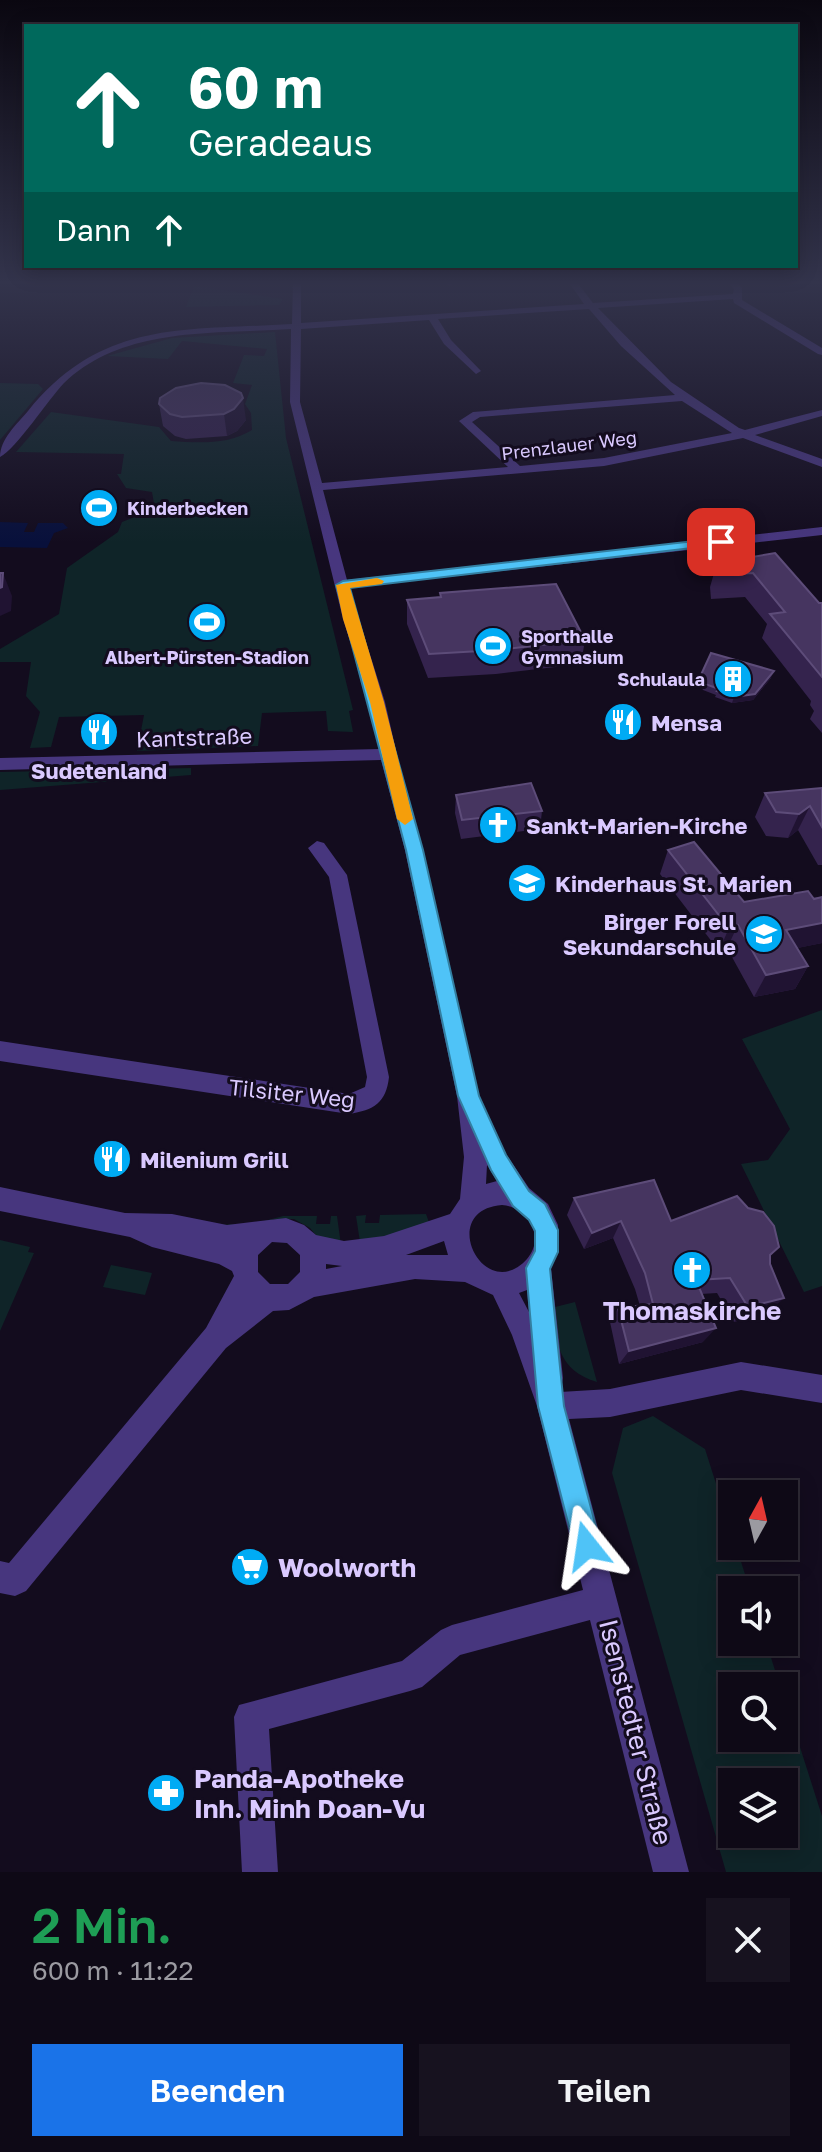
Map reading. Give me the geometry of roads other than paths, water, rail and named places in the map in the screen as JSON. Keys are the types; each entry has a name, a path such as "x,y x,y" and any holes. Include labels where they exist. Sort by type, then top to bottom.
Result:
{"street":[{"path":"0,453 73,368"},
{"path":"295,368 295,398 414,850 468,1096 476,1157 472,1202 458,1224 460,1253 471,1270"},
{"path":"654,368 688,397 745,434 822,463"},
{"path":"518,470 465,421 477,414 688,397"},
{"name":"Prenzlauer Weg","path":"317,487 606,462 745,434 822,413"},
{"path":"343,585 822,531"},
{"name":"Kantstraße","path":"0,764 388,754"},
{"name":"Tilsiter Weg","path":"0,1051 349,1104 365,1101 376,1092 378,1077 338,875 317,848"},
{"path":"306,1285 415,1266 471,1270 501,1284 525,1279 538,1268 546,1252 546,1230 537,1212 521,1198 498,1162 468,1096"},
{"path":"472,1202 497,1193 521,1198"},
{"path":"0,1199 125,1225 166,1241 236,1256 257,1294 269,1299"},
{"path":"125,1225 172,1226 227,1237 290,1230 322,1252 353,1252 410,1242 458,1224"},
{"path":"0,1577 15,1580 216,1338 246,1272 252,1245 262,1235"},
{"path":"216,1338 232,1330 250,1310 269,1299 295,1294 306,1285 313,1272 310,1245"},
{"name":"Isenstedter Straße","path":"538,1268 551,1406"},
{"name":"Isenstedter Straße","path":"501,1284 524,1330 551,1406 671,1872"},
{"path":"551,1406 610,1403 741,1376 822,1389"},
{"path":"260,1872 251,1717 410,1675 452,1641 602,1601"}],"place":[{"name":"Kinderbecken","path":"99,508"},
{"name":"Albert-Pürsten-Stadion","path":"207,622"},
{"name":"Sporthalle Gymnasium","path":"493,646"},
{"name":"Schulaula","path":"733,679"},
{"name":"Mensa","path":"623,722"},
{"name":"Sudetenland","path":"99,732"},
{"name":"Sankt-Marien-Kirche","path":"498,825"},
{"name":"Kinderhaus St. Marien","path":"527,883"},
{"name":"Birger Forell Sekundarschule","path":"764,934"},
{"name":"Milenium Grill","path":"112,1159"},
{"name":"Thomaskirche","path":"692,1270"},
{"name":"Woolworth","path":"250,1567"},
{"name":"Panda-Apotheke Inh. Minh Doan-Vu","path":"166,1793"}]}
